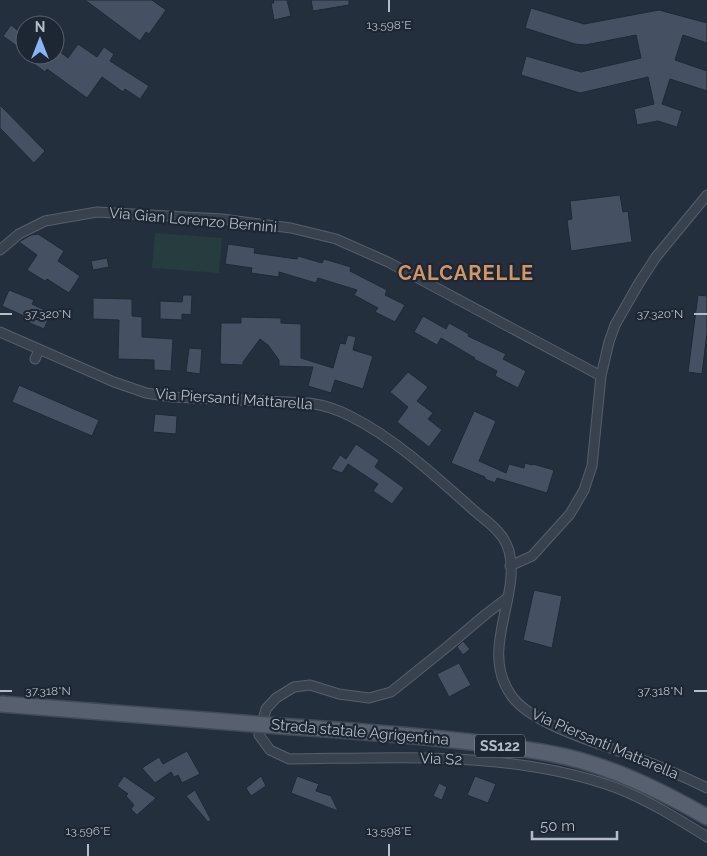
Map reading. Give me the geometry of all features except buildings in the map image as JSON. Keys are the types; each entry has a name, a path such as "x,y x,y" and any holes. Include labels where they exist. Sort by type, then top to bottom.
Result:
{"main road":[{"name":"Strada statale Agrigentina","path":"0,704 405,734 523,749 568,758 621,774 669,796 707,817"}],"street":[{"path":"510,566 532,556 570,514 584,490 592,466 602,376 609,342 627,304 656,257 707,195"},
{"name":"Via Gian Lorenzo Bernini","path":"0,250 19,234 45,221 97,212 222,219 292,228 336,239 388,262 602,376"},
{"name":"Via Piersanti Mattarella","path":"0,332 114,382 146,393 172,397 309,403 326,406 351,416 394,444 445,484 501,534 509,550 510,566 507,598 501,625 498,662 502,679 510,694 522,708 534,716 566,730 658,766 707,788"},
{"path":"35,360 39,350"},
{"name":"Via S2","path":"507,598 392,692 370,698 339,694 310,685 294,687 276,698 266,709 259,735 270,750 289,759 453,758 561,771 618,788 669,814 707,837"}],"green space":[{"path":"155,233 222,238 219,273 152,268"}],"district":[{"name":"CALCARELLE","path":"466,273"}]}
